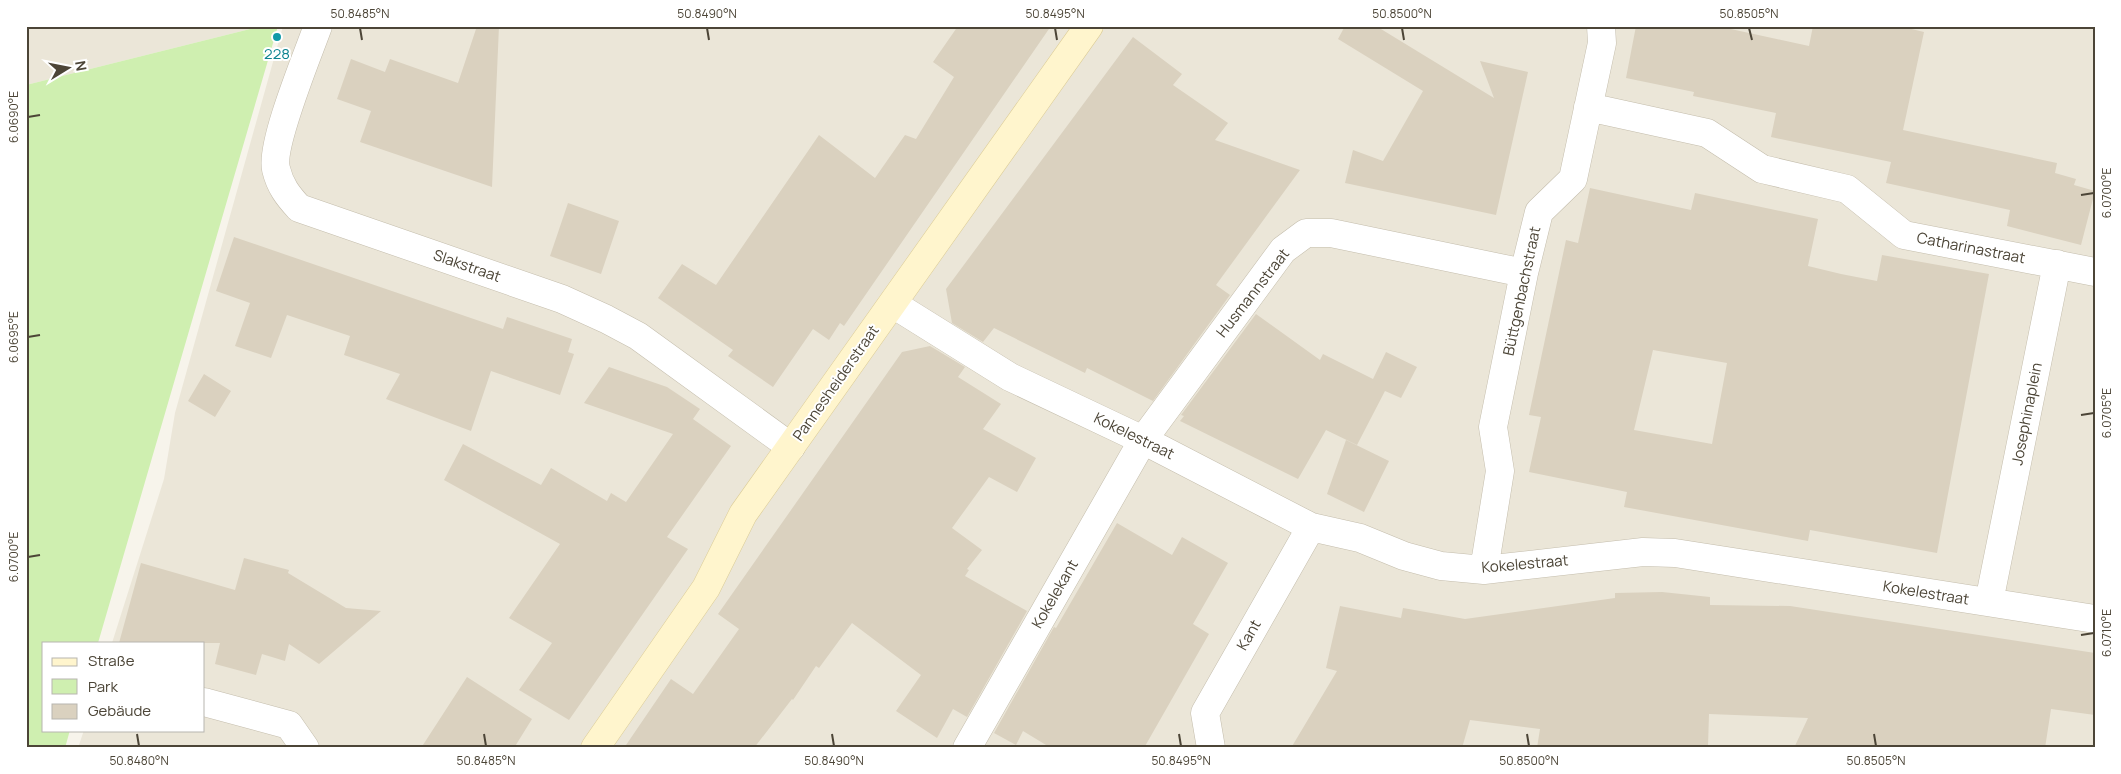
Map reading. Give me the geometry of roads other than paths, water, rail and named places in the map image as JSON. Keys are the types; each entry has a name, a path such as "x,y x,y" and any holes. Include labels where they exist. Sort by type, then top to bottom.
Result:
{"street":[{"name":"Slakstraat","path":"318,26 278,140 275,167 282,189 299,208 562,299 606,319 638,336 792,447"},
{"name":"Pannesheiderstraat","path":"595,748 706,588 743,514 1090,26"},
{"name":"Büttgenbachstraat","path":"1484,570 1500,471 1493,428 1524,273 1539,212 1573,179 1602,43 1601,26"},
{"name":"Catharinastraat","path":"1588,107 1707,133 1762,169 1847,189 1904,235 2057,264"},
{"name":"Husmannstraat","path":"1143,440 1284,250 1306,233 1330,233 1524,273"},
{"path":"2057,264 2095,272"},
{"name":"Josephinaplein","path":"1989,602 2057,264"},
{"name":"Kokelestraat","path":"893,304 1010,377 1143,440 1311,527 1360,538 1404,556 1441,566 1484,570 1634,553 1675,553 2095,619"},
{"name":"Kokelekant","path":"967,748 1143,440"},
{"name":"Kant","path":"1211,748 1205,713 1311,527"},
{"path":"205,702 289,725 304,748"}],"place":[{"name":"228","path":"277,37"}]}
